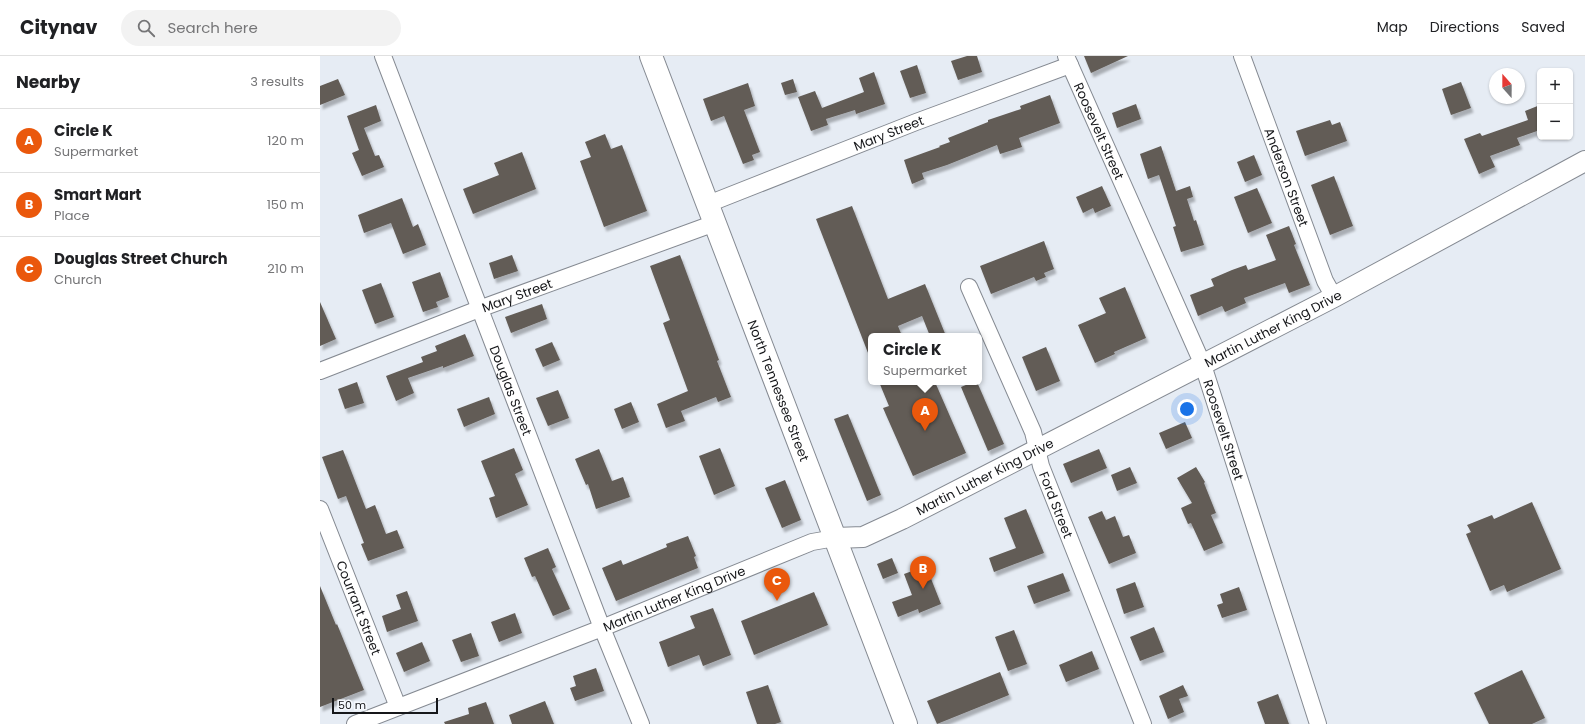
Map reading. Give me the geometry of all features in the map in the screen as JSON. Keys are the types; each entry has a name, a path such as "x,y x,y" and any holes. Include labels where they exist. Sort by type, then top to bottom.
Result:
{"main road":[{"name":"North Tennessee Street","path":"651,56 906,724"}],"street":[{"name":"Douglas Street","path":"384,56 479,309 602,628 641,724"},
{"name":"Anderson Street","path":"1242,56 1326,281 1334,297"},
{"name":"Mary Street","path":"320,371 479,309 712,213 916,122 1068,60"},
{"name":"Roosevelt Street","path":"1068,60 1203,365 1318,724"},
{"name":"Martin Luther King Drive","path":"356,724 602,628 812,542 835,538 864,537 1334,297 1585,161"},
{"name":"Ford Street","path":"969,287 1033,432 1041,466 1143,724"},
{"name":"Courrant Street","path":"320,509 398,707"}],"building":[{"path":"967,56 977,56 982,72 958,80 951,61"},
{"path":"1084,56 1128,56 1091,73"},
{"path":"917,65 926,93 910,98 900,71"},
{"path":"874,72 885,104 856,114 855,110 826,119 828,125 811,131 798,97 815,91 822,108 864,92 859,78"},
{"path":"338,79 345,95 320,105 320,86"},
{"path":"793,79 797,92 785,95 781,83"},
{"path":"1461,82 1471,108 1451,115 1442,89"},
{"path":"748,83 755,106 744,110 760,152 752,155 754,160 743,164 724,116 711,121 703,99"},
{"path":"1050,95 1060,123 1019,138 1022,147 1000,154 997,145 947,165 922,173 924,179 912,184 904,160 940,147 939,146 950,142 948,138 988,122 988,120 1021,109 1020,106"},
{"path":"1136,104 1141,119 1117,128 1112,113"},
{"path":"376,105 381,121 364,128 375,156 379,155 384,167 362,176 352,153 359,150 347,116"},
{"path":"1537,106 1537,131 1517,138 1520,145 1490,156 1495,167 1479,174 1464,139 1480,133 1482,136 1528,120 1525,111"},
{"path":"1330,120 1332,125 1340,122 1347,141 1305,156 1296,131"},
{"path":"605,134 611,149 622,145 647,211 604,227 580,161 591,157 585,142"},
{"path":"1161,146 1176,191 1190,186 1193,197 1187,199 1204,245 1181,252 1173,227 1176,226 1159,175 1148,179 1140,154"},
{"path":"522,152 536,189 473,214 463,189 499,175 494,163"},
{"path":"1254,155 1262,175 1245,182 1237,162"},
{"path":"1334,176 1353,226 1330,235 1311,185"},
{"path":"1102,186 1111,206 1095,213 1093,208 1083,213 1076,197"},
{"path":"1257,188 1272,223 1248,233 1234,197"},
{"path":"402,198 413,227 418,224 426,245 403,254 391,223 364,233 358,215"},
{"path":"852,206 888,299 925,284 945,333 929,333 922,316 898,326 901,333 868,333 868,353 816,219"},
{"path":"1289,226 1296,244 1294,245 1310,285 1289,293 1285,283 1244,298 1246,303 1225,312 1222,306 1198,316 1190,295 1214,286 1211,279 1232,270 1246,265 1248,270 1276,260 1266,235"},
{"path":"1044,241 1054,269 1044,273 1046,277 1036,281 1034,277 991,294 980,266"},
{"path":"512,255 518,271 494,279 489,263"},
{"path":"680,255 719,360 717,361 731,397 718,402 716,397 681,411 685,421 666,428 657,404 688,391 663,323 670,320 650,266"},
{"path":"440,272 449,297 436,302 438,307 423,312 412,282"},
{"path":"381,283 394,317 375,324 362,290"},
{"path":"1125,287 1146,338 1114,352 1115,354 1095,363 1078,325 1106,313 1099,298"},
{"path":"320,302 336,339 320,346"},
{"path":"542,304 547,319 511,333 505,317"},
{"path":"465,334 474,356 443,368 443,366 408,378 414,393 396,401 386,376 423,362 421,357 437,351 435,346"},
{"path":"552,342 560,360 543,367 535,349"},
{"path":"1046,347 1060,381 1036,391 1022,357"},
{"path":"357,382 364,403 345,409 338,389"},
{"path":"880,385 936,385 966,453 913,476 883,408 889,406"},
{"path":"966,385 978,385 1004,444 988,451 961,387"},
{"path":"558,390 569,418 548,426 536,398"},
{"path":"489,397 495,414 464,427 457,409"},
{"path":"631,402 639,422 622,429 614,409"},
{"path":"848,414 881,495 867,501 834,419"},
{"path":"1185,422 1192,438 1166,449 1159,433"},
{"path":"514,448 523,470 515,474 528,505 496,518 489,498 495,496 481,461"},
{"path":"720,448 735,486 714,495 699,456"},
{"path":"599,449 612,481 623,477 630,497 596,509 588,484 586,485 575,459"},
{"path":"1099,449 1107,468 1071,483 1063,464"},
{"path":"343,450 366,509 375,505 386,534 397,530 404,548 368,561 361,544 364,543 346,496 338,499 322,457"},
{"path":"1130,467 1137,483 1117,491 1111,475"},
{"path":"1196,467 1205,482 1204,483 1216,513 1211,515 1223,543 1204,551 1191,523 1188,524 1181,508 1192,503 1177,478"},
{"path":"785,480 801,520 782,528 765,488"},
{"path":"1532,502 1561,569 1507,592 1504,585 1490,591 1466,534 1471,532 1467,525 1492,515 1494,519"},
{"path":"1026,509 1044,553 994,572 989,558 1016,548 1004,518"},
{"path":"1102,511 1106,520 1115,516 1123,537 1129,535 1136,553 1109,564 1088,517"},
{"path":"688,536 696,556 694,557 698,568 616,601 602,568 621,560 623,565 667,547 666,544"},
{"path":"548,548 556,567 552,569 570,609 553,616 535,576 532,577 524,558"},
{"path":"892,558 898,573 883,579 877,564"},
{"path":"926,566 941,604 919,613 918,609 898,617 892,602 912,595 904,574"},
{"path":"1063,573 1070,591 1034,604 1027,586"},
{"path":"1135,582 1144,607 1124,614 1116,589"},
{"path":"320,586 364,690 320,707"},
{"path":"1239,587 1247,610 1222,618 1217,605 1223,603 1220,594"},
{"path":"407,591 418,621 387,632 382,616 401,609 396,595"},
{"path":"814,592 828,625 754,655 741,621"},
{"path":"713,608 731,655 703,666 699,655 668,667 659,642 695,628 690,616"},
{"path":"515,613 522,633 499,642 491,622"},
{"path":"1154,627 1164,652 1140,661 1130,637"},
{"path":"1014,630 1027,664 1008,671 995,637"},
{"path":"471,633 479,656 461,662 452,640"},
{"path":"422,642 430,661 404,672 396,653"},
{"path":"1092,651 1099,669 1066,682 1059,665"},
{"path":"596,668 604,691 575,701 570,688 576,686 573,676"},
{"path":"1522,670 1545,718 1532,724 1489,724 1474,693"},
{"path":"1000,672 1009,695 937,724 927,701"},
{"path":"768,685 781,722 775,724 757,724 746,692"},
{"path":"1183,685 1188,696 1179,699 1184,712 1168,719 1159,696"},
{"path":"1278,694 1289,724 1265,724 1257,702"},
{"path":"545,701 554,724 512,724 509,715"},
{"path":"486,702 494,724 445,724 444,722 469,714 468,708"}],"place":[{"name":"Circle K","path":"925,431"},
{"name":"Smart Mart","path":"923,589"},
{"name":"Douglas Street Church","path":"777,601"}]}
